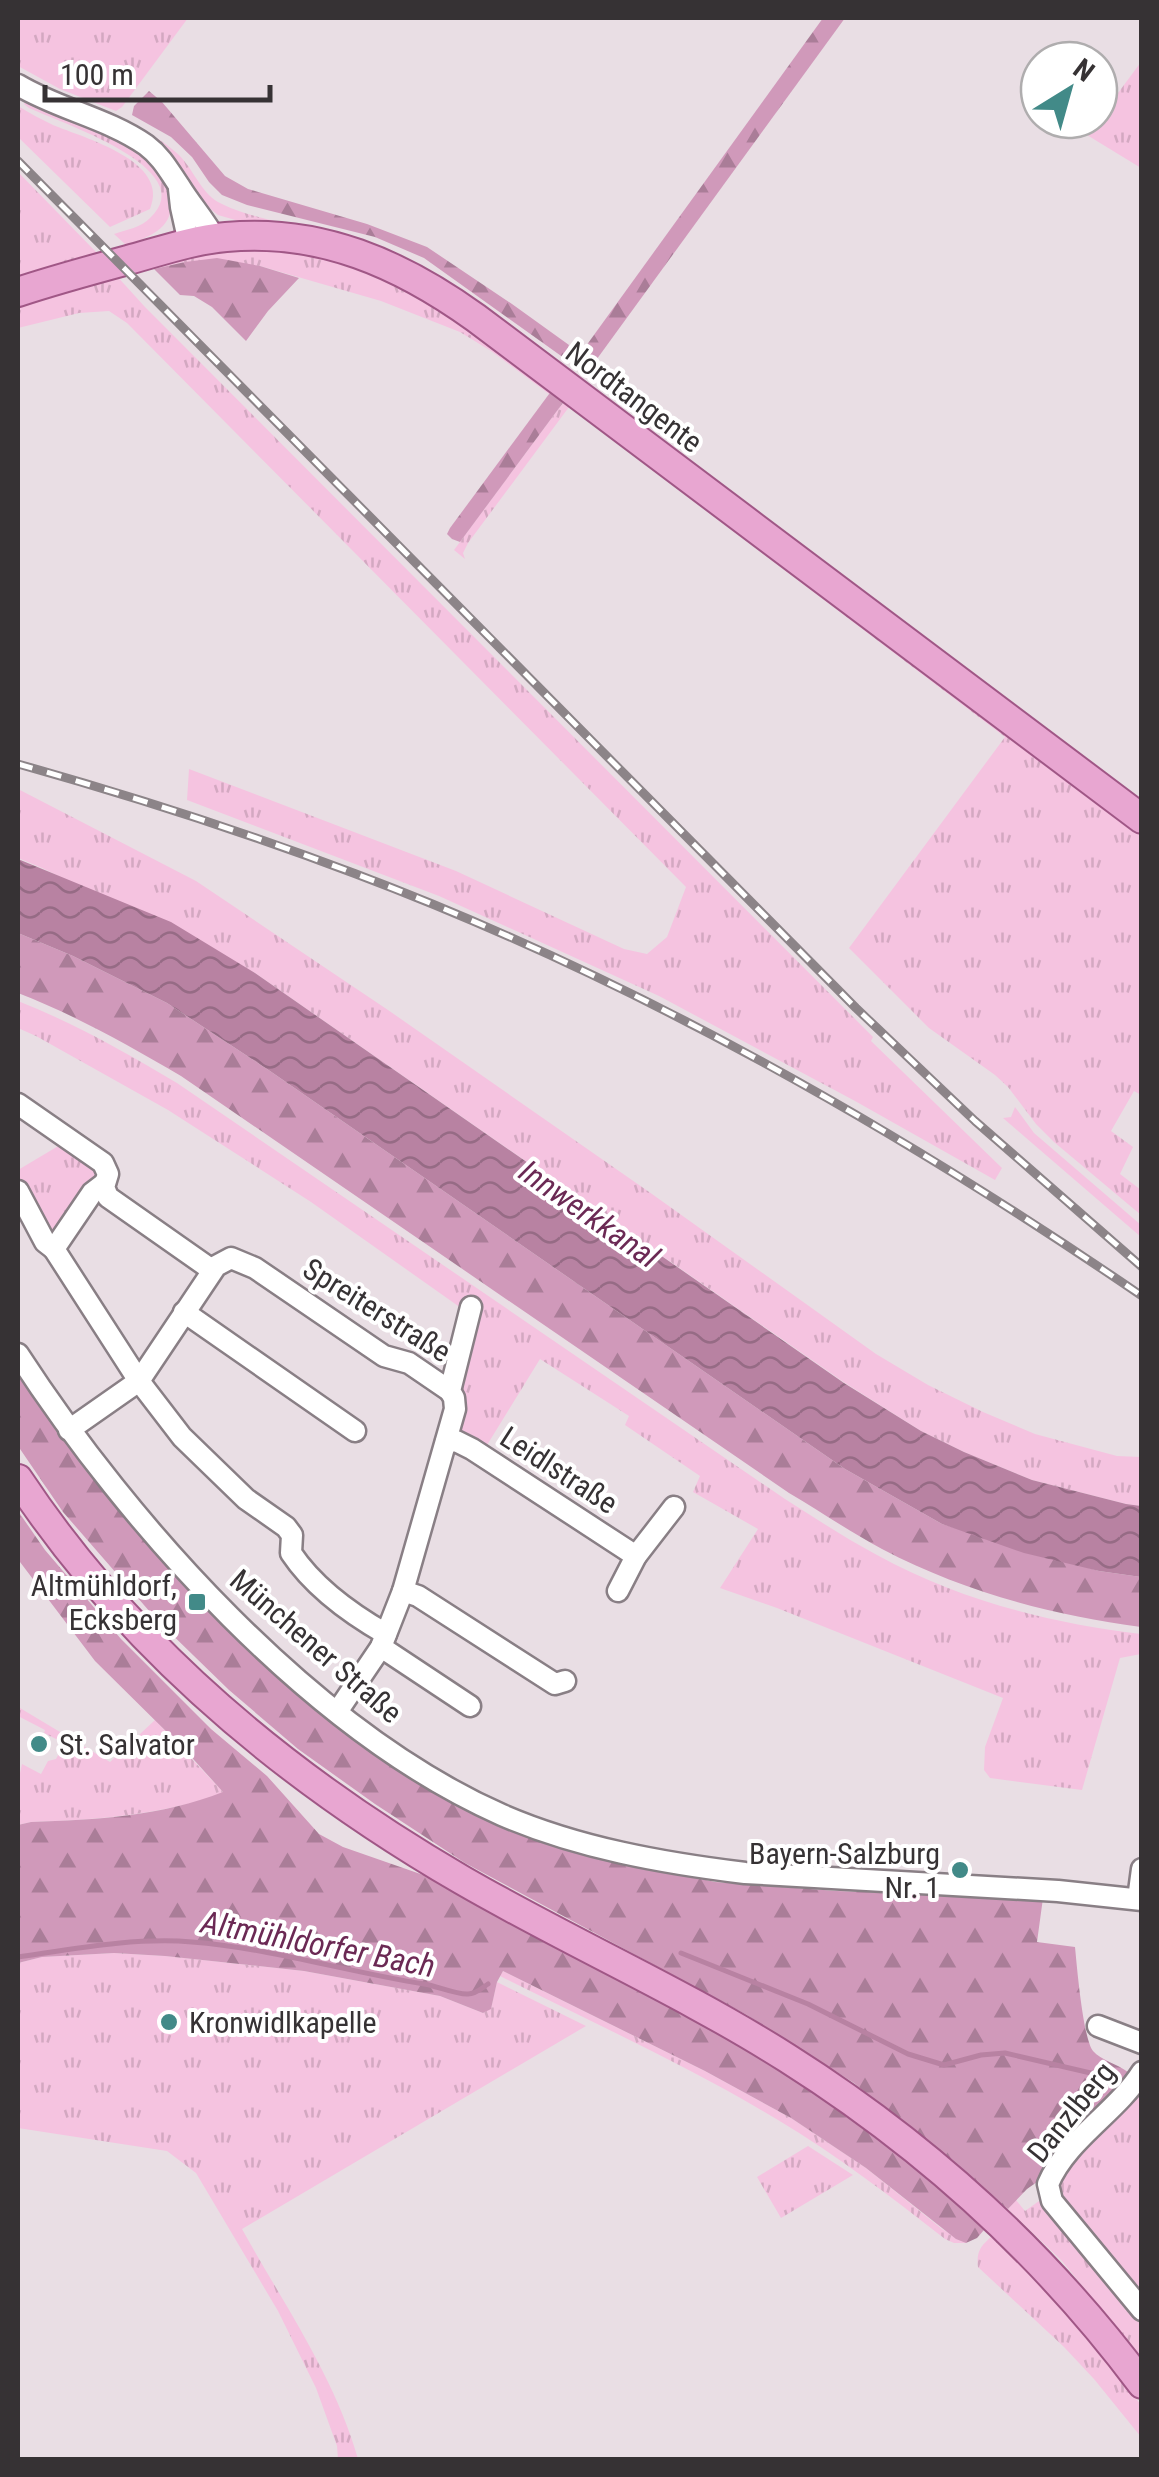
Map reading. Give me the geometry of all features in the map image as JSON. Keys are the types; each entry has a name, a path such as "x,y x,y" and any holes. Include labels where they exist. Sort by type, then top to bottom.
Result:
{"main road":[{"name":"Nordtangente","path":"18,292 202,241 254,236 339,247 385,263 436,290 1142,819"},
{"path":"18,1479 102,1591 161,1654 280,1760 465,1882 730,2023 843,2095 912,2147 1023,2246 1100,2330 1142,2384"}],"street":[{"path":"18,85 144,144 167,164 202,215 202,241"},
{"path":"18,1104 103,1163 108,1174 104,1192 108,1197 212,1270 138,1380 69,1430"},
{"path":"54,1250 92,1193 105,1183"},
{"path":"18,1191 45,1242 138,1380 182,1437 246,1499 286,1527 292,1535 292,1553 318,1584 470,1706"},
{"name":"Spreiterstraße","path":"212,1270 231,1258 244,1262 384,1356 409,1363 450,1391 456,1404 403,1591 383,1640 338,1712"},
{"name":"Spreiterstraße","path":"450,1391 471,1308"},
{"path":"184,1312 355,1431"},
{"name":"Münchener Straße","path":"18,1354 69,1430 124,1499 258,1644 338,1712 401,1758 484,1806 536,1828 694,1867 745,1874 1140,1899"},
{"name":"Leidlstraße","path":"446,1442 472,1449 636,1556"},
{"path":"618,1591 636,1556 674,1507"},
{"path":"403,1591 418,1596 554,1684 565,1680"},
{"path":"1140,1899 1142,1869"},
{"path":"1098,2026 1142,2043"},
{"name":"Danzlberg","path":"1142,2072 1131,2090 1055,2169 1048,2184 1052,2201 1142,2310"}],"green space":[{"path":"18,18 188,18 116,111 60,89 18,66"},
{"path":"823,18 845,18 586,374 573,364"},
{"path":"1141,62 1141,168 1095,140 1119,140 1119,92"},
{"path":"149,91 225,176 248,189 367,224 427,247 569,345 564,358 424,258 375,237 247,205 222,195 171,137 132,115 134,106"},
{"path":"27,99 114,137 153,165 165,182 171,202 163,226 126,245 114,234 150,218 161,200 158,182 143,165 120,150 29,108 24,104"},
{"path":"18,106 137,165 148,177 153,192 150,209 110,227 18,137"},
{"path":"128,122 179,155 218,202 247,214 351,238 387,251 437,280 483,314 259,227 218,215 126,126"},
{"path":"18,172 98,254 18,279"},
{"path":"295,248 410,284 553,390 549,394 460,332 381,301 260,266 185,262 154,269 146,263 200,250"},
{"path":"217,258 299,278 246,341 212,307 194,296 180,295 154,269"},
{"path":"115,274 873,1037 871,1041 1002,1168 995,1180 659,996 439,896 187,800 189,769 456,871 624,949 647,954 667,937 686,887 127,323 109,311 79,313 18,328 18,306"},
{"path":"552,390 565,400 460,542 452,539 447,534 450,528"},
{"path":"560,396 1141,829 1141,1095 1134,1091 1111,1131 1133,1147 1120,1174 1141,1190 1141,1215 1054,1142 995,1075 929,1028 849,948 1005,737 569,407 468,543 463,553 465,559 454,550 565,400"},
{"path":"18,789 196,881 388,1010 876,1354 928,1385 1035,1434 1117,1456 1141,1457 1141,1506 1032,1480 921,1431 845,1383 255,973 18,858"},
{"path":"18,933 167,1003 845,1469 942,1524 1099,1571 1141,1577 1141,1627 1041,1608 944,1578 882,1549 789,1493 181,1076 81,1021 18,993"},
{"path":"18,1001 99,1039 177,1083 785,1499 865,1548 908,1571 972,1597 1039,1616 1141,1634 1141,1654 1120,1658 1082,1790 990,1778 984,1770 985,1747 1003,1698 720,1588 758,1529 693,1492 700,1476 625,1425 629,1416 540,1359 484,1450 460,1435 455,1427 461,1308 311,1202 168,1110 18,1028"},
{"path":"1015,1107 1034,1133 1141,1225 1141,1237 1003,1118 1011,1117"},
{"path":"65,1142 94,1164 97,1172 52,1238 46,1235 18,1181 18,1170"},
{"path":"18,1369 178,1576 235,1635 411,1775 501,1826 573,1850 715,1882 837,1891 1043,1898 1037,1942 1075,1947 1089,2044 1096,2054 1128,2072 1129,2085 1047,2175 1008,2209 854,2083 747,2015 465,1863 298,1749 229,1690 157,1620 63,1512 18,1446"},
{"path":"18,1511 45,1550 121,1639 211,1729 267,1776 319,1834 343,1847 429,1877 724,2035 797,2079 910,2162 984,2230 966,2243 956,2239 866,2168 791,2118 503,1971 491,2009 483,2013 440,1996 304,1971 165,1956 114,1953 42,1957 18,1963 18,1825 153,1812 223,1792 95,1661 20,1562"},
{"path":"20,1708 110,1762 155,1720 224,1793 153,1811 18,1825 22,1764 41,1774 62,1748 45,1730 18,1716"},
{"path":"114,1953 304,1971 440,1996 483,2013 491,2008 497,1982 586,2026 242,2229 322,2370 358,2459 338,2459 316,2388 278,2311 196,2173 167,2151 18,2128 18,1963 42,1957"},
{"path":"503,1971 791,2118 966,2243 945,2239 843,2162 744,2100 500,1976"},
{"path":"1141,2083 1141,2304 1055,2198 1055,2177"},
{"path":"808,2146 853,2175 781,2218 757,2177"},
{"path":"1016,2200 1025,2211 1039,2201 1046,2201 1141,2315 1141,2358 1062,2261 1008,2209"},
{"path":"992,2236 1061,2307 1141,2405 1141,2437 1064,2347 978,2267 980,2249"}],"water":[{"name":"Innwerkkanal","path":"18,859 171,922 255,973 844,1383 921,1431 1032,1480 1141,1506 1141,1577 1024,1553 942,1524 845,1469 167,1003 18,933"}],"waterway":[{"name":"Altmühldorfer Bach","path":"18,1957 127,1942 192,1942 279,1955 463,1994 474,1993 488,1984"},
{"name":"Altmühldorfer Bach","path":"681,1953 808,2004 908,2054 944,2065 1005,2053 1095,2074"}],"railway":[{"path":"18,161 856,1008 975,1121 1142,1267"},
{"path":"18,764 188,815 356,874 562,961 662,1009 859,1116 1142,1296"}],"place":[{"name":"Altmühldorf, Ecksberg","path":"197,1602"},
{"name":"St. Salvator","path":"39,1744"},
{"name":"Bayern-Salzburg Nr. 1","path":"960,1870"},
{"name":"Kronwidlkapelle","path":"169,2022"}]}
